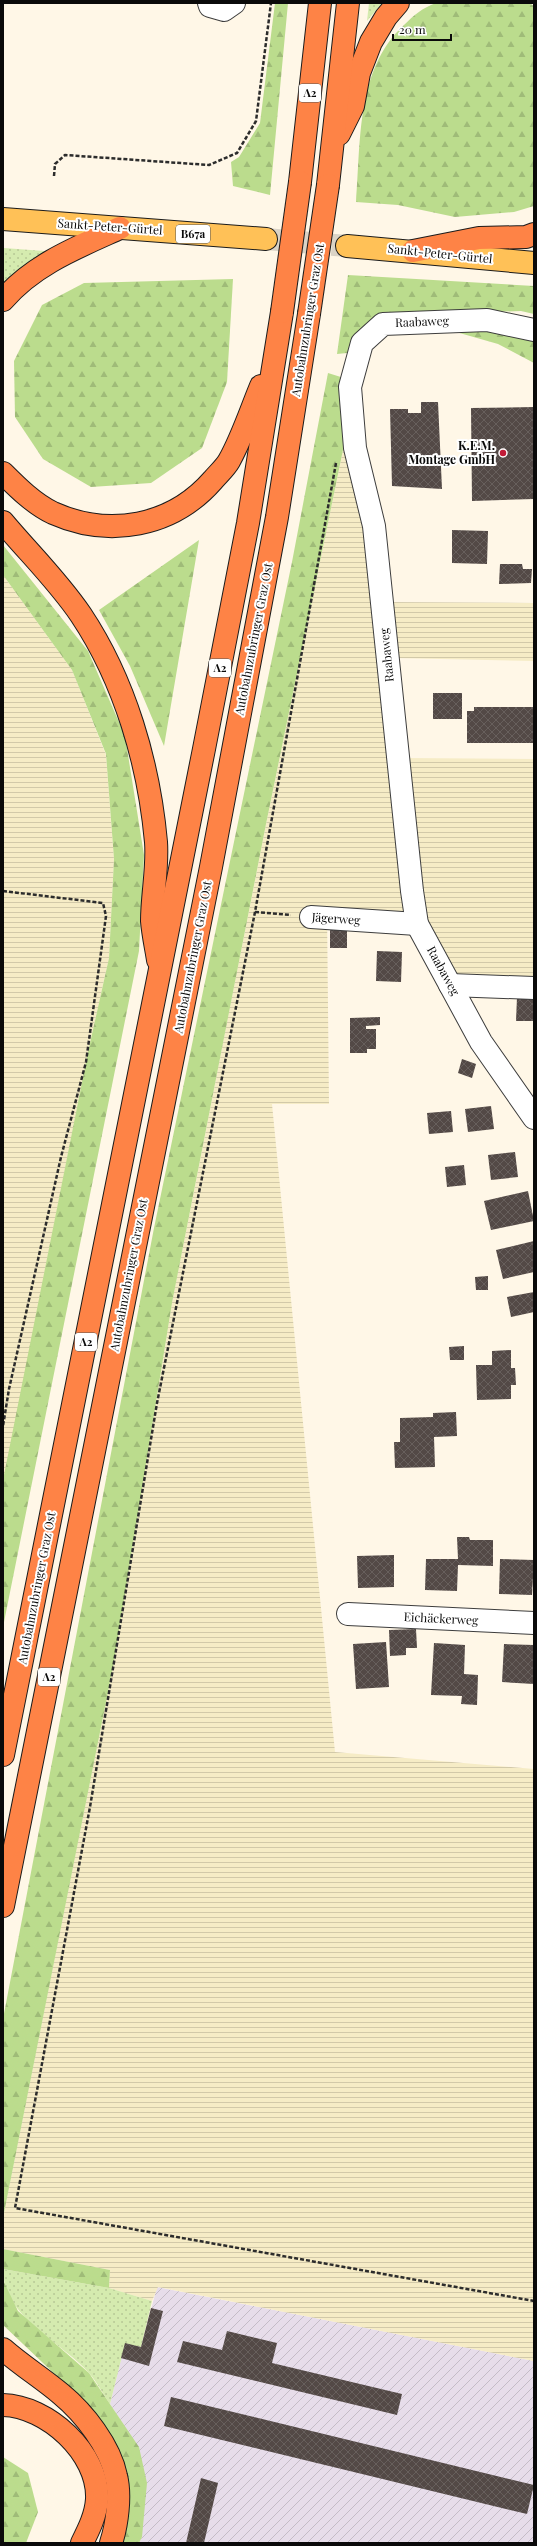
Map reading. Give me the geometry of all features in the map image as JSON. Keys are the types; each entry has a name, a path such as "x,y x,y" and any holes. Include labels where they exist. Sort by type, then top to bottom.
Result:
{"highway":[{"name":"Autobahnzubringer Graz Ost","path":"3,1755 160,977 248,523 282,312 300,182 320,3"},
{"name":"Autobahnzubringer Graz Ost","path":"3,1906 212,860 277,517 334,144 348,3"},
{"path":"334,144 353,106 359,73 371,42 386,17 398,3"},
{"path":"3,300 14,287 36,270 71,250 120,228"},
{"path":"413,251 479,238 526,237 534,234"},
{"path":"3,473 20,491 52,512 89,524 130,526 166,517 201,494 228,462 274,357"},
{"path":"3,522 64,592 81,616 112,671 132,724 150,792 156,844 152,921 160,977"},
{"path":"3,2349 76,2409 87,2422 110,2460 117,2477 118,2496 111,2543"},
{"path":"3,2405 36,2414 56,2424 78,2448 93,2478 97,2498 94,2516 82,2543"}],"main road":[{"name":"Sankt-Peter-Gürtel","path":"3,219 266,239"},
{"name":"Sankt-Peter-Gürtel","path":"347,246 534,263"}],"street":[{"path":"209,3 210,6 224,10 234,3"},
{"name":"Raabaweg","path":"534,330 487,320 383,324 362,343 350,387 354,440 374,526 412,891 417,924 481,1042 534,1118"},
{"name":"Jägerweg","path":"312,917 417,924"},
{"path":"450,985 534,988"},
{"name":"Eichäckerweg","path":"348,1614 534,1623"}],"path":[{"path":"54,176 55,164 65,155 209,165 236,153 256,121 271,3"},
{"path":"354,440 338,453 255,912 157,1403 90,1807 15,2208 534,2302"},
{"path":"3,891 103,903 106,916 86,1062 61,1157 9,1389 3,1424"},
{"name":"Jägerweg","path":"255,912 312,917"}],"shaded area":[{"path":"344,445 365,523 376,602 534,603 534,661 393,658 403,758 534,759 534,985 460,983 422,912 327,909 329,1104 272,1104 335,1752 534,1769 534,2361 158,2287 152,2301 109,2288 110,2270 3,2249 3,2218 114,1662 172,1303 266,824"},
{"path":"3,575 72,670 106,755 114,859 109,958 88,1052 3,1485"},
{"path":"157,2287 534,2361 534,2543 139,2543 142,2537 139,2448 110,2404 125,2343 141,2347"}],"green space":[{"path":"275,3 288,3 270,195 233,186 231,162 239,157 260,123"},
{"path":"369,3 382,3 367,21"},
{"path":"436,3 529,3 534,6 534,206 514,212 455,217 398,205 356,202 364,107 369,84 377,63 388,43 404,25 418,12"},
{"path":"4,248 44,251 47,253 3,287"},
{"path":"348,275 534,286 534,314 521,311 384,315 363,329 347,353 337,354"},
{"path":"233,279 227,382 202,448 151,483 91,487 43,459 15,417 14,361 42,305 84,283"},
{"path":"494,321 534,336 534,363 498,344 442,328"},
{"path":"328,373 344,378 344,445 266,824 172,1303 114,1662 3,2218 3,2019 154,1228 292,562"},
{"path":"199,540 164,746 130,666 99,610"},
{"path":"3,545 88,651 125,736 144,855 139,951 3,1627 3,1480 88,1052 109,958 114,859 106,754 72,670 3,575"},
{"path":"3,2249 110,2270 109,2288 3,2269"},
{"path":"3,2269 109,2288 152,2301 141,2347 125,2344 110,2404 89,2373 23,2315 12,2301 6,2286"},
{"path":"3,2280 18,2311 89,2373 139,2447 147,2483 142,2537 139,2543 122,2543 125,2471 113,2438 83,2401 3,2325"},
{"path":"3,2457 28,2473 38,2512 26,2543 3,2543"}],"building":[{"path":"421,402 438,402 442,489 392,486 390,409 408,409 408,413 421,413"},
{"name":"K.E.M. Montage GmbH","path":"534,407 534,499 472,501 471,408"},
{"path":"452,530 488,531 487,564 452,563"},
{"path":"500,564 522,564 523,569 532,569 531,583 499,584"},
{"path":"433,693 462,693 462,719 433,719"},
{"path":"474,707 534,707 534,743 467,743 467,711 474,711"},
{"path":"330,929 347,929 347,948 330,948"},
{"path":"377,951 402,952 401,982 376,981"},
{"path":"517,997 534,998 534,1021 516,1021"},
{"path":"380,1017 380,1025 366,1026 366,1029 376,1029 376,1049 367,1049 367,1053 350,1053 350,1018"},
{"path":"462,1059 476,1064 472,1078 458,1073"},
{"path":"491,1106 494,1129 468,1132 465,1109"},
{"path":"451,1111 453,1132 429,1134 427,1113"},
{"path":"515,1152 518,1177 491,1180 488,1155"},
{"path":"464,1165 466,1185 447,1187 445,1167"},
{"path":"528,1191 534,1221 491,1230 484,1201"},
{"path":"534,1241 534,1272 503,1279 496,1250"},
{"path":"488,1276 488,1290 476,1290 475,1277"},
{"path":"534,1292 534,1312 511,1317 507,1297"},
{"path":"464,1346 464,1360 450,1360 449,1347"},
{"path":"511,1350 511,1368 515,1368 516,1385 511,1385 511,1399 477,1400 476,1365 492,1365 492,1351"},
{"path":"456,1412 457,1436 434,1437 435,1467 395,1468 394,1442 400,1442 400,1418 433,1417 433,1413"},
{"path":"457,1537 469,1537 470,1540 493,1540 493,1566 458,1565 457,1591 425,1590 426,1559 458,1559"},
{"path":"394,1555 394,1587 358,1588 357,1556"},
{"path":"500,1559 534,1560 532,1595 499,1594"},
{"path":"416,1629 417,1648 406,1648 406,1655 390,1656 389,1630"},
{"path":"386,1642 389,1687 356,1689 353,1644"},
{"path":"434,1643 465,1645 464,1674 478,1675 477,1705 461,1704 462,1696 431,1695"},
{"path":"504,1644 534,1645 534,1684 502,1682"},
{"path":"151,2308 163,2311 149,2366 121,2358 125,2343 141,2347"},
{"path":"227,2331 277,2343 272,2363 402,2394 397,2415 177,2362 183,2341 222,2350"},
{"path":"171,2397 534,2485 527,2514 164,2426"},
{"path":"201,2478 218,2483 204,2543 186,2543"}],"tunnel":[{"path":"266,239 347,246"}],"place":[{"name":"K.E.M. Montage GmbH","path":"503,453"}]}
